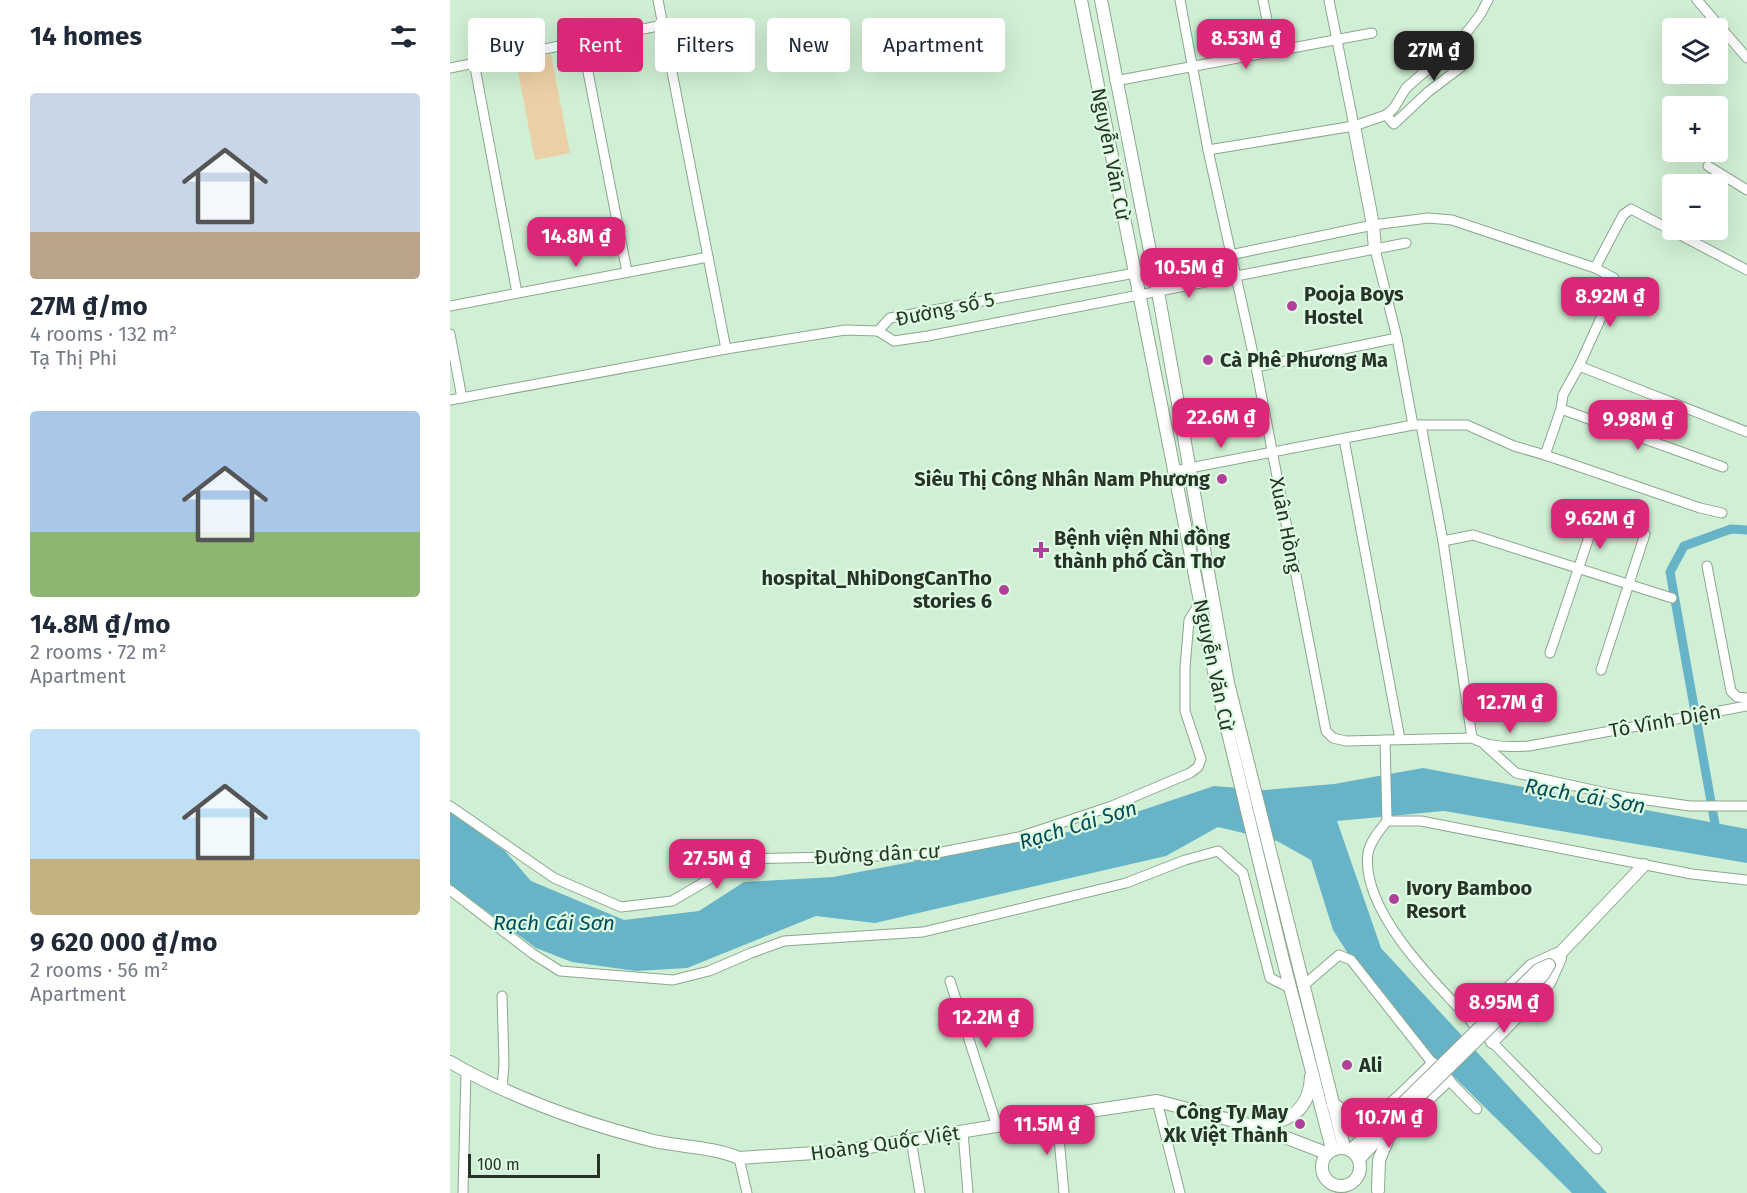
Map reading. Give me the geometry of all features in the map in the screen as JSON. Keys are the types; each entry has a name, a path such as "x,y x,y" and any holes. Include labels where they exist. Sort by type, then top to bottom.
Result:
{"main road":[{"name":"Nguyễn Văn Cừ","path":"1081,0 1200,602 1297,956 1346,1168"},
{"name":"Nguyễn Văn Cừ","path":"1101,0 1158,292 1222,685 1282,960 1312,1072 1346,1168"},
{"path":"1096,85 1115,81"},
{"path":"1354,126 1373,225 1375,249"},
{"path":"1346,1168 1538,970 1549,965 1563,951 1644,865"},
{"path":"1474,1023 1531,966 1563,951"},
{"path":"1492,1042 1549,983 1563,951"},
{"name":"Hoàng Quốc Việt","path":"450,1062 502,1090 548,1110 657,1141 723,1151 739,1158 844,1151 1157,1101 1248,1125 1346,1168 1379,1192"},
{"path":"1333,1104 1351,1115 1366,1118 1379,1114 1433,1064"},
{"path":"1248,1125 1274,1124 1291,1117 1304,1104 1311,1084 1312,1072"},
{"path":"1379,1192 1379,1160 1389,1136 1448,1080"}],"street":[{"path":"658,0 662,18"},
{"name":"Xuân Hồng","path":"1180,0 1208,150 1256,367 1326,731 1333,738"},
{"path":"1263,0 1273,51"},
{"path":"1329,0 1354,126"},
{"path":"1208,150 1354,126 1386,115 1394,108 1406,88 1460,41 1480,15 1488,0"},
{"path":"1697,0 1747,58"},
{"path":"1115,81 1372,33"},
{"path":"450,68 468,64"},
{"path":"1386,115 1394,124 1428,92 1461,67"},
{"path":"476,72 517,293"},
{"path":"588,72 627,272"},
{"path":"672,72 726,349"},
{"path":"1708,166 1747,190"},
{"path":"1545,456 1561,409 1563,395 1579,366 1615,286 1614,278 1595,268 1623,215 1631,209 1747,270"},
{"name":"Đường số 5","path":"1406,243 928,336 894,341 878,331 890,318 1154,271 1416,218 1452,220 1595,268"},
{"path":"1375,249 1443,541 1472,738"},
{"path":"450,306 708,257"},
{"path":"450,400 726,349 845,330 878,331"},
{"path":"450,334 462,398"},
{"path":"1256,367 1397,338"},
{"path":"1579,366 1747,432"},
{"path":"1561,409 1723,467"},
{"path":"1174,471 1417,425 1467,425 1514,446 1700,508 1722,513"},
{"path":"1344,439 1400,739"},
{"path":"1550,653 1593,525"},
{"path":"1601,670 1645,534"},
{"path":"1443,541 1473,535 1671,598"},
{"path":"1707,566 1731,691 1737,697 1747,698"},
{"name":"Đường dân cư","path":"450,806 554,878 621,907 672,901 744,859 927,855 1019,837 1112,806 1190,773 1198,767 1201,759 1185,711 1185,668 1189,620 1200,602"},
{"name":"Tô Vĩnh Diện","path":"1333,738 1346,741 1472,738 1485,745 1529,746 1747,706"},
{"path":"1385,740 1387,821 1368,852 1369,877 1380,905 1398,938 1415,962 1597,1149"},
{"path":"1485,745 1516,772 1625,797 1692,806 1747,806"},
{"path":"1387,821 1421,821 1692,874 1747,880"},
{"path":"450,890 514,941 560,971 673,980 709,971 784,941 923,932 1126,883 1218,850 1242,873 1270,978 1290,988"},
{"path":"1304,985 1339,955 1351,960 1433,1064 1477,1109"},
{"path":"950,981 997,1126"},
{"path":"502,996 504,1064 502,1090"},
{"path":"463,1193 466,1071"},
{"path":"1157,1101 1180,1193"},
{"path":"1057,1116 1064,1193"},
{"path":"963,1132 968,1193"},
{"path":"911,1140 920,1193"},
{"path":"739,1158 747,1193"}],"shaded area":[{"path":"551,54 570,153 535,160 518,72 545,72 545,55"}],"water":[{"name":"Rạch Cái Sơn","path":"1423,768 1747,829 1747,863 1444,811 1337,821 1381,948 1607,1193 1572,1193 1380,1004 1333,930 1311,860 1277,841 1218,827 1166,856 875,923 816,916 687,968 636,971 572,962 536,948 450,884 450,812 505,851 531,881 624,920 699,911 744,882 833,877 1089,828 1214,786 1265,790 1334,784"}],"waterway":[{"path":"1715,824 1670,572 1684,546 1731,529 1747,530"}],"place":[{"name":"Pooja Boys Hostel","path":"1292,306"},
{"name":"Cà Phê Phương Ma","path":"1208,360"},
{"name":"Siêu Thị Công Nhân Nam Phương","path":"1222,479"},
{"name":"Bệnh viện Nhi đồng thành phố Cần Thơ","path":"1041,550"},
{"name":"hospital_NhiDongCanTho stories 6","path":"1004,590"},
{"name":"Ivory Bamboo Resort","path":"1394,899"},
{"name":"Ali","path":"1347,1065"},
{"name":"Công Ty May Xk Việt Thành","path":"1300,1124"}]}
